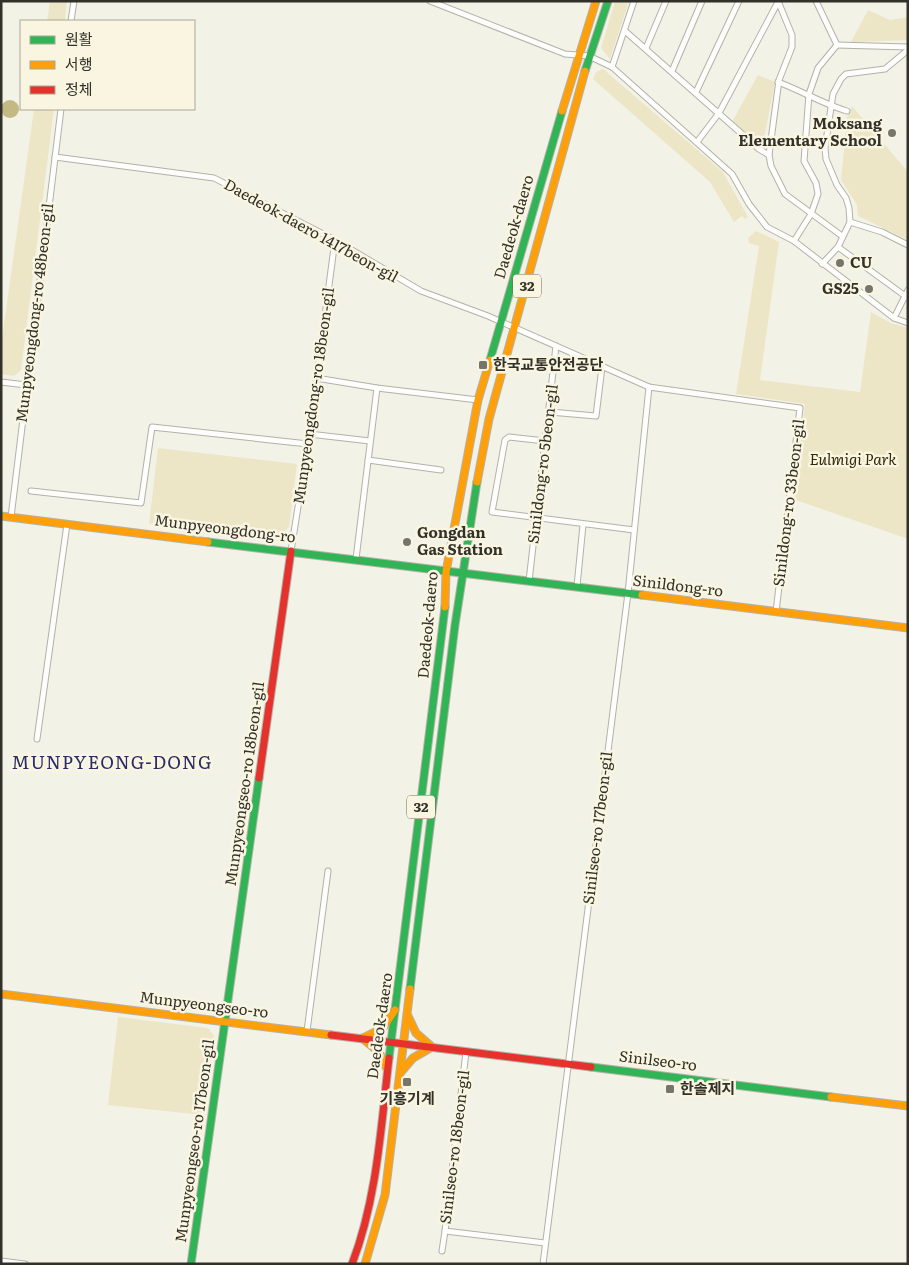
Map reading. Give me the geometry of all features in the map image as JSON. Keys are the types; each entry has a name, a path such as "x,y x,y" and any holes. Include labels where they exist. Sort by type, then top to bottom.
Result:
{"main road":[{"name":"Daedeok-daero","path":"352,1264 361,1241 372,1195 444,623 446,572 478,400 596,1"},
{"name":"Daedeok-daero","path":"365,1264 386,1195 407,1011 462,575 489,420 516,329 590,56 608,1"},
{"name":"Munpyeongdong-ro","path":"1,516 356,559 446,572"},
{"name":"Munpyeongseo-ro 18beon-gil","path":"226,1021 291,551"},
{"name":"Sinildong-ro","path":"446,572 577,586 908,628"},
{"name":"Munpyeongseo-ro","path":"1,994 404,1044"},
{"path":"362,1038 376,1034 383,1028 397,1007"},
{"path":"401,1072 413,1058 432,1047 416,1033 410,1024 407,1011"},
{"name":"Munpyeongseo-ro 17beon-gil","path":"191,1264 226,1021"},
{"path":"362,1038 379,1052 387,1070"},
{"name":"Sinilseo-ro","path":"404,1044 908,1106"}],"street":[{"path":"71,20 74,1"},
{"path":"430,1 565,54 590,56 612,67 732,174 749,204 767,227 794,241 894,318 908,323"},
{"path":"612,67 634,1"},
{"path":"646,48 666,1"},
{"path":"672,71 702,1"},
{"path":"696,92 739,1"},
{"path":"778,1 792,35 792,47 778,82 769,155 771,166 785,194 842,236"},
{"path":"697,142 719,113 778,1"},
{"path":"816,1 837,45"},
{"path":"625,31 760,150 769,155"},
{"path":"837,45 908,48"},
{"path":"794,241 811,214 818,194 816,183 804,161 809,94 818,68 837,45"},
{"path":"822,264 838,247 850,222 846,198 826,159 825,148 831,106 837,86 846,74 885,69 908,48"},
{"path":"778,82 809,94 831,106 847,111"},
{"name":"Munpyeongdong-ro 48beon-gil","path":"11,517 60,110"},
{"name":"Daedeok-daero 1417beon-gil","path":"55,157 214,178 335,240 421,291 501,323"},
{"path":"850,222 882,232 908,245"},
{"name":"Munpyeongdong-ro 18beon-gil","path":"291,551 308,444 335,240"},
{"path":"838,247 906,298"},
{"path":"894,318 906,298 908,290"},
{"name":"Sinildong-ro 33beon-gil","path":"501,323 649,387 800,408 776,612"},
{"name":"Sinildong-ro 5beon-gil","path":"530,581 556,346"},
{"path":"550,412 596,416 602,367"},
{"path":"316,378 377,388 478,400"},
{"path":"1,382 26,385"},
{"name":"Sinilseo-ro 17beon-gil","path":"569,1063 628,593 649,387"},
{"path":"356,559 377,388"},
{"path":"32,490 141,503 152,427 308,444"},
{"path":"309,434 370,441"},
{"path":"545,441 509,437 505,440 492,512 634,530"},
{"path":"368,460 441,470"},
{"path":"37,739 67,524"},
{"path":"577,586 583,525"},
{"path":"307,1031 328,871"},
{"name":"Sinilseo-ro 18beon-gil","path":"466,1052 445,1232 546,1243"},
{"path":"543,1264 569,1063"},
{"path":"442,1250 445,1232"},
{"path":"1,1261 25,1264"}],"green space":[{"path":"50,1 67,1 65,20 47,20"},
{"path":"615,1 629,1 610,59 601,48"},
{"path":"868,10 890,20 908,17 908,40 851,42"},
{"path":"603,69 723,172 748,217 745,219 742,216 734,222 710,182 593,79 596,72"},
{"path":"758,75 775,82 764,139 757,143 732,122"},
{"path":"852,106 908,172 908,240 858,216 857,205 841,180 847,117"},
{"path":"34,110 54,110 21,370 14,376 1,374 1,346"},
{"name":"Eulmigi Park","path":"756,231 779,242 760,380 860,392 871,312 891,323 908,328 908,539 793,499 805,404 736,394 759,246 749,243 748,238"},
{"path":"158,448 297,464 289,527 280,536 149,524"},
{"path":"118,1017 208,1028 214,1036 203,1115 108,1105"}],"shaded area":[{"path":"6,100 14,100 19,105 17,116 6,118 1,113 1,105"}],"traffic: fast":[{"path":"585,71 608,1"},
{"path":"490,360 562,111"},
{"path":"410,989 455,625 477,482"},
{"path":"208,542 642,595"},
{"path":"389,1058 445,607"},
{"path":"191,1264 259,778"},
{"path":"591,1067 831,1097"}],"traffic: slow":[{"path":"562,111 596,1"},
{"path":"477,482 489,419 585,71"},
{"path":"445,607 446,572 478,400 490,360"},
{"path":"1,516 208,542"},
{"path":"642,595 908,628"},
{"path":"365,1264 385,1195 410,989"},
{"path":"1,994 331,1035"},
{"path":"363,1038 383,1028 395,1010"},
{"path":"408,1016 416,1033 432,1047"},
{"path":"362,1038 379,1052 387,1069"},
{"path":"401,1072 413,1058 432,1047"},
{"path":"831,1097 908,1106"}],"traffic: jam":[{"path":"259,778 291,551"},
{"path":"331,1035 591,1067"},
{"path":"352,1264 373,1188 389,1058"}],"place":[{"name":"Moksang Elementary School","path":"892,133"},
{"name":"CU","path":"840,263"},
{"name":"GS25","path":"869,289"},
{"name":"한국교통안전공단","path":"483,365"},
{"name":"Gongdan Gas Station","path":"407,542"},
{"name":"기흥기계","path":"407,1082"},
{"name":"한솔제지","path":"670,1089"}],"district":[{"name":"MUNPYEONG-DONG","path":"112,763"}]}
